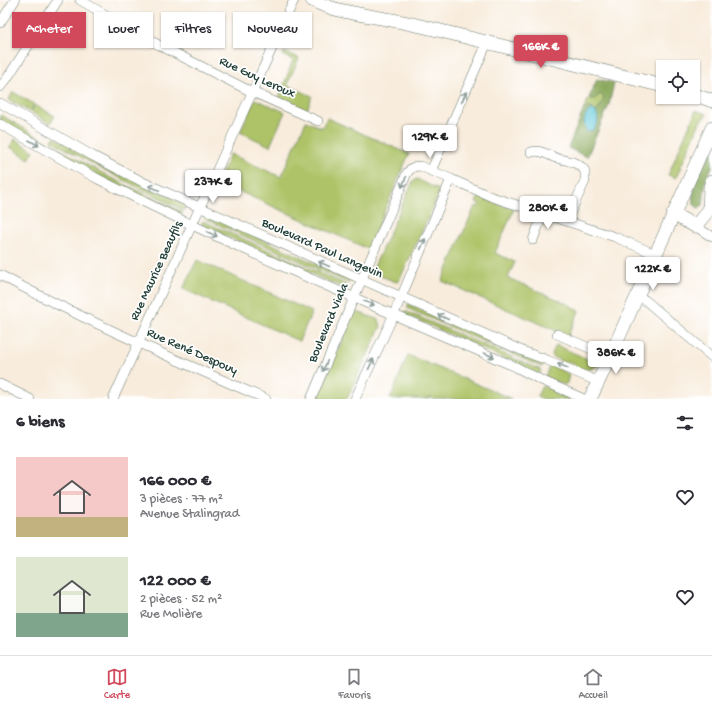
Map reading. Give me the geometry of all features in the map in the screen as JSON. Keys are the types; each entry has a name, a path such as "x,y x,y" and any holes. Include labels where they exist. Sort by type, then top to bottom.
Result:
{"street":[{"path":"0,23 15,0"},
{"path":"0,87 58,0"},
{"name":"Rue Guy Leroux","path":"80,0 151,41 252,92 318,121"},
{"name":"Rue Maurice Beaufils","path":"113,399 294,0"},
{"path":"312,0 326,6 356,14 387,19 656,84"},
{"path":"335,0 387,19"},
{"path":"431,171 487,43"},
{"path":"700,97 712,102"},
{"name":"Boulevard Paul Langevin","path":"0,103 92,156 143,182 400,298 525,352 548,360 593,394"},
{"path":"0,124 87,173 192,225 516,367 539,379 593,394 712,128"},
{"path":"532,152 540,151 557,158 569,160 581,166 585,171 585,181 567,220"},
{"name":"Boulevard Viala","path":"311,399 410,168 414,166 420,166 492,197 567,220 615,237 655,254"},
{"path":"355,399 394,314 451,179"},
{"path":"695,226 709,210 710,187 712,181"},
{"path":"533,240 542,213"},
{"path":"674,214 712,237"},
{"name":"Rue René Despouy","path":"0,275 50,302 138,343 266,399"},
{"path":"637,296 645,300 712,357"},
{"path":"557,334 610,357"},
{"path":"0,384 30,399"}],"green space":[{"path":"284,52 299,58 287,85 312,96 307,110 279,98 293,60 283,55"},
{"path":"597,79 614,83 609,105 587,157 568,148 585,106 592,109 586,114 589,132 593,130 598,121 596,112 602,104 604,97 600,94 594,99 589,98"},
{"path":"13,92 34,104 30,112 9,100"},
{"path":"601,94 604,97 603,102 596,112 585,106 589,98 594,99"},
{"path":"255,99 285,112 270,146 240,132"},
{"path":"35,105 55,116 50,124 31,112"},
{"path":"696,110 707,114 700,122 676,178 668,175"},
{"path":"1,115 47,142 45,146 0,120"},
{"path":"327,118 409,154 368,249 218,182 230,154 281,177 306,121 322,128"},
{"path":"54,137 186,205 184,210 102,169 52,141"},
{"path":"15,139 34,151 29,159 10,147"},
{"path":"50,144 111,178 183,212 181,216 133,194 48,148"},
{"path":"712,146 712,167 706,179 703,205 698,208 694,203 694,188"},
{"path":"417,179 439,190 438,196 399,281 396,282 373,273 373,269 413,181"},
{"path":"479,197 514,209 495,253 515,262 508,278 568,304 579,311 568,336 442,281 475,206 478,207 480,204 476,202"},
{"path":"206,214 350,279 349,283 204,218"},
{"path":"203,221 347,285 346,289 201,225"},
{"path":"197,260 312,312 299,341 183,289"},
{"path":"408,304 545,361 542,367 407,308"},
{"path":"405,311 541,370 538,376 514,363 404,314"},
{"path":"358,312 379,320 381,326 347,399 317,399 353,315"},
{"path":"556,345 594,362 596,357 600,359 600,361 598,365 589,370 578,368 575,364 567,361 566,363 553,357 552,354"},
{"path":"408,355 512,399 434,399 430,397 430,399 390,399"},
{"path":"550,365 569,374 565,385 545,377"},
{"path":"542,386 554,391 554,393 561,396 562,394 570,399 543,399 537,396"}],"water":[{"path":"592,109 598,118 594,128 587,132 584,125 584,119"}]}
